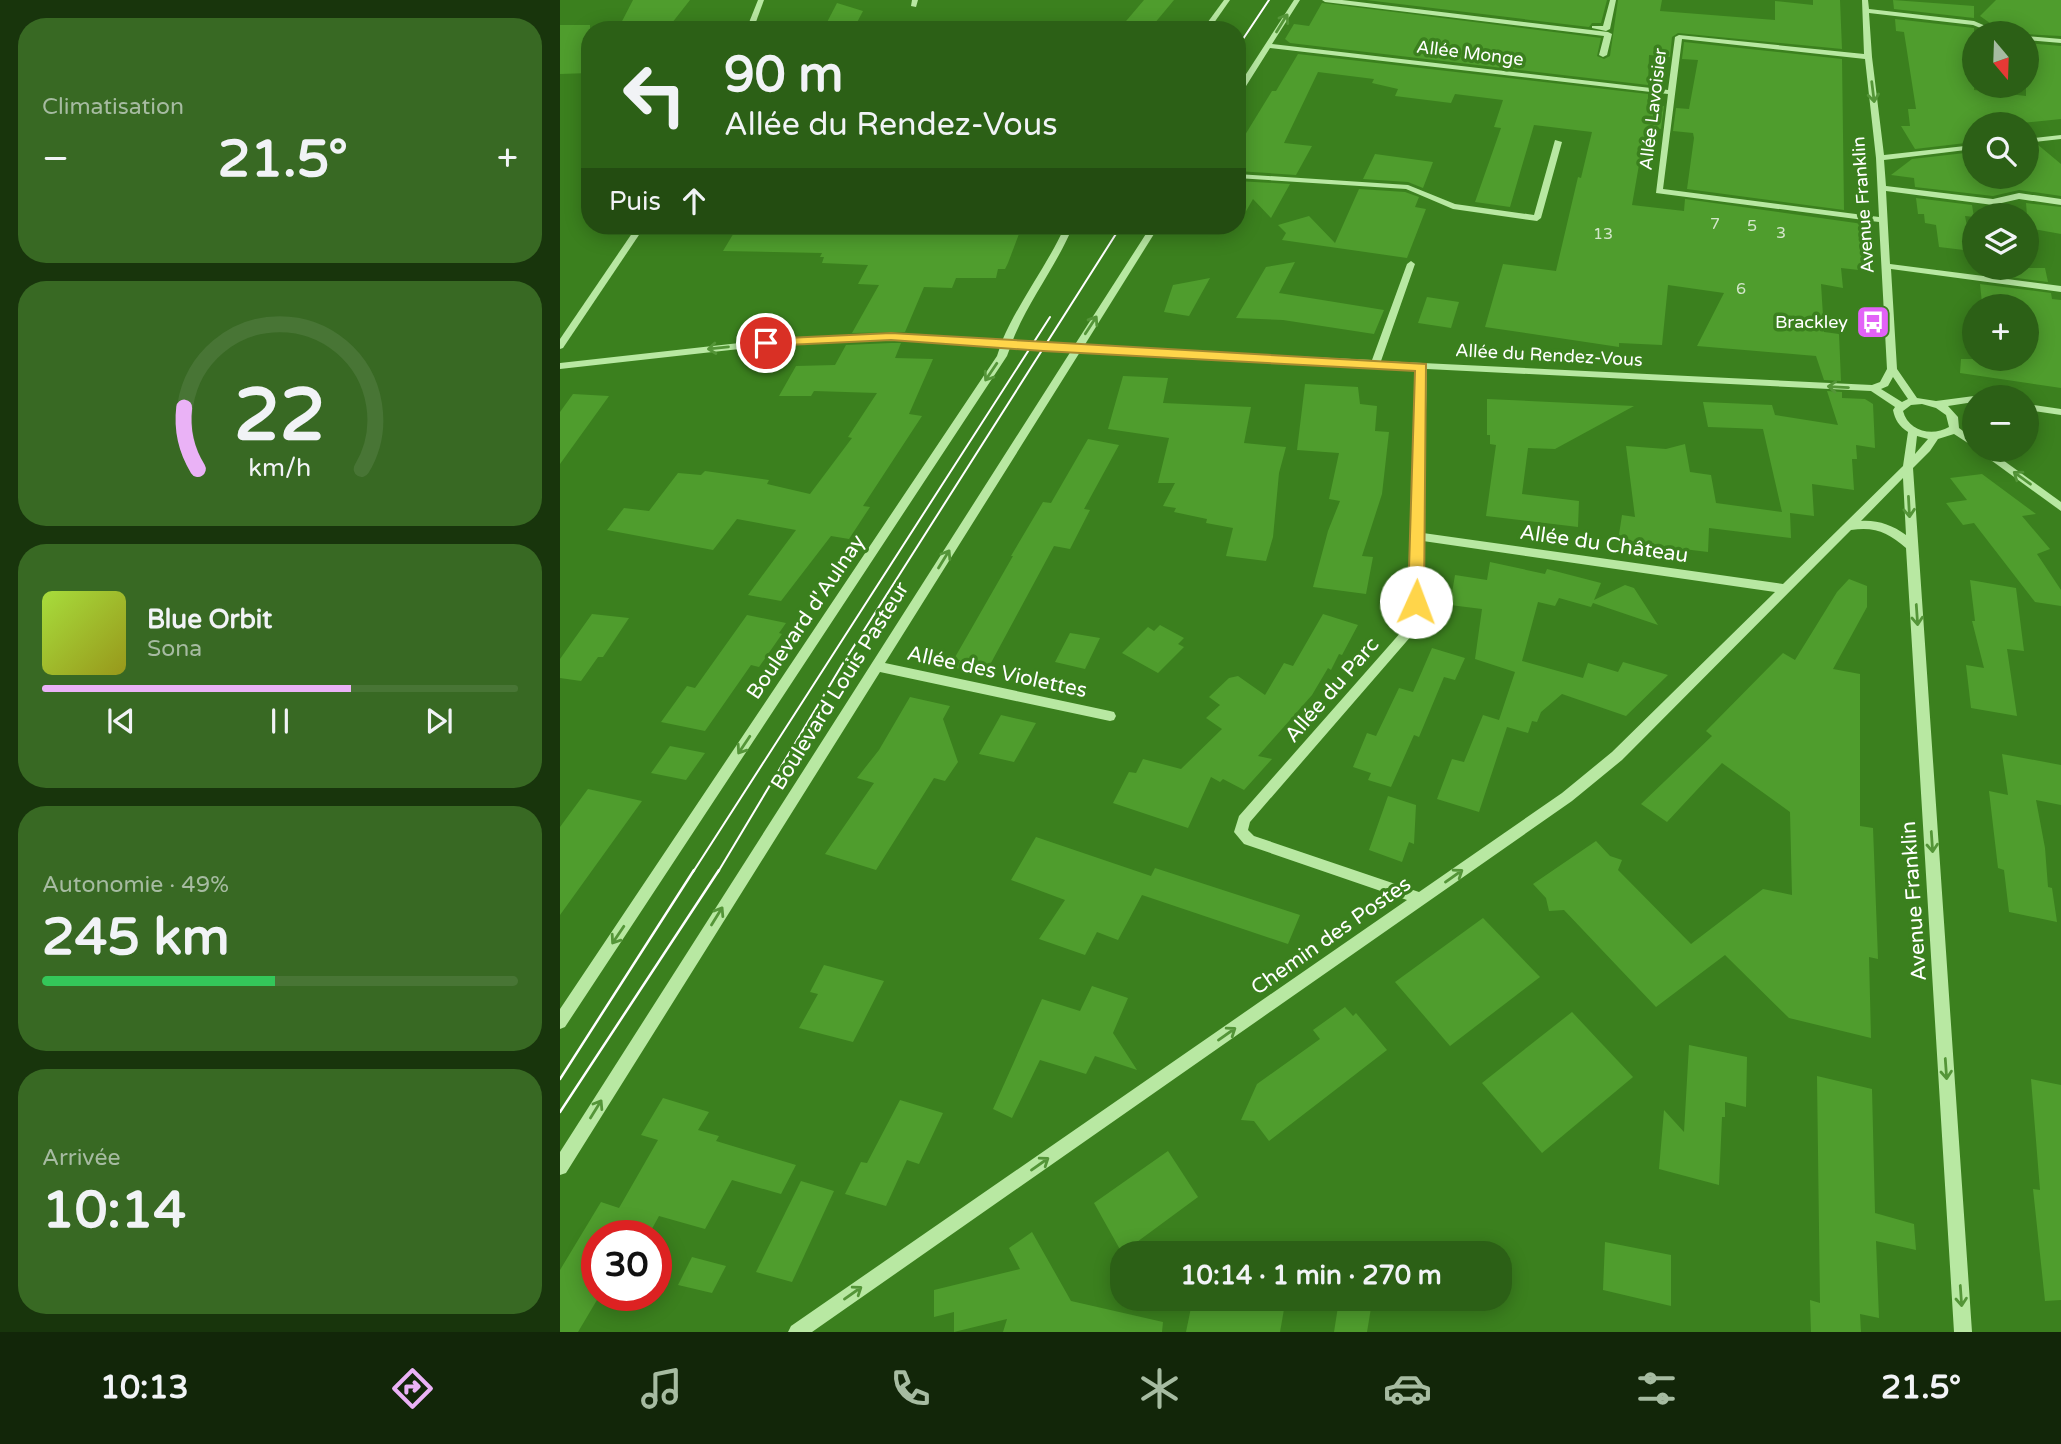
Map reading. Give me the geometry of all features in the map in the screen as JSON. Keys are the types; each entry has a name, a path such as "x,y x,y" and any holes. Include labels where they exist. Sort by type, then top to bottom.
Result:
{"street":[{"path":"753,21 761,0"},
{"path":"1212,21 1227,0"},
{"path":"1246,80 1297,0"},
{"path":"1325,0 1608,34 1603,55"},
{"path":"1358,0 1606,29 1614,0"},
{"name":"Avenue Franklin","path":"1865,0 1888,266 1892,369"},
{"path":"1866,11 1962,22"},
{"name":"Allée Lavoisier","path":"1868,57 1679,37 1659,191 1883,220"},
{"path":"2039,39 2061,41"},
{"name":"Allée Monge","path":"1267,46 1670,92"},
{"path":"2039,140 2061,137"},
{"path":"1246,176 1408,187 1454,206 1537,218 1558,142"},
{"path":"1880,158 1962,148"},
{"path":"1881,188 1993,202 2019,196 2061,202"},
{"path":"560,346 635,235"},
{"name":"Boulevard d'Aulnay","path":"560,1021 994,368 1066,235"},
{"name":"Boulevard Louis Pasteur","path":"560,1167 1149,235"},
{"path":"1376,365 1411,264"},
{"path":"1888,266 2061,289"},
{"name":"Allée du Rendez-Vous","path":"560,366 766,343 891,337 1376,365 1873,388"},
{"name":"Allée du Parc","path":"1421,899 1249,840 1241,832 1244,820 1415,624 1422,367"},
{"path":"1873,388 1884,384 1892,369 1914,401"},
{"path":"1873,388 1901,406"},
{"path":"1954,429 1935,436 1913,430 1900,421 1898,410 1914,401 1937,404 1962,401"},
{"path":"1937,404 1951,413 1954,429"},
{"path":"2039,409 2061,412"},
{"path":"1954,429 1962,435"},
{"name":"Avenue Franklin","path":"1913,430 1908,466 1912,547 1963,1332"},
{"path":"1908,466 1935,436"},
{"path":"1999,462 2061,507"},
{"name":"Chemin des Postes","path":"797,1332 1567,797 1617,756 1908,466"},
{"path":"1850,526 1879,524 1894,531 1912,547"},
{"name":"Allée du Château","path":"1418,536 1785,589"},
{"name":"Allée des Violettes","path":"876,666 1110,716"}],"building":[{"path":"633,0 690,0 674,21 622,21"},
{"path":"1144,0 1174,0 1156,21 1126,21"},
{"path":"1366,0 1607,0 1601,23 1592,23 1589,27"},
{"path":"1618,0 1662,0 1660,11 1775,20 1775,1 1813,5 1813,0 1840,0 1842,49 1678,33 1672,37 1670,57 1649,55 1648,85 1290,43 1285,39 1294,24 1309,26 1322,3 1601,38 1597,56 1604,59 1610,56"},
{"path":"1893,0 1974,6 1974,18 1894,9"},
{"path":"1996,0 2061,0 2061,36 2039,35 2039,21 1987,21 1980,16"},
{"path":"837,3 863,11 858,21 828,21"},
{"path":"1895,19 1962,27 1962,98 2039,98 2039,44 2061,46 2061,119 2039,121 2039,112 1962,112 1962,143 1915,149 1901,126 1910,126 1908,109 1916,109 1904,32 1896,31"},
{"path":"560,25 581,25 581,73 560,74"},
{"path":"1684,42 1842,59 1844,210 1687,189 1693,133 1673,131 1676,108 1689,109 1698,60 1682,59"},
{"path":"1298,54 1648,94 1648,105 1664,106 1661,129 1655,128 1640,159 1632,205 1684,211 1685,199 1870,225 1868,271 1841,268 1843,288 1821,284 1824,332 1839,334 1841,381 1824,380 1816,356 1697,346 1724,293 1668,285 1662,345 1619,343 1619,347 1485,327 1503,264 1556,271 1578,177 1581,178 1592,132 1534,125 1510,207 1475,202 1501,128 1494,127 1503,100 1455,94 1451,103 1395,96 1398,89 1372,83 1374,79 1318,72 1284,143 1312,146 1296,175 1246,172 1246,133 1272,91 1276,91"},
{"path":"2039,146 2061,164 2061,196 2019,190 1993,196 1915,187 1914,178 1891,175 1912,159 1962,153 1962,189 2039,189"},
{"path":"1375,154 1433,162 1423,188 1408,182 1363,179"},
{"path":"1246,182 1290,184 1271,218 1253,199 1246,211"},
{"path":"1359,189 1405,192 1419,197 1415,207 1426,209 1407,258 1282,240 1286,233 1278,225 1309,216 1335,243"},
{"path":"1916,198 1962,204 1962,250 1939,247 1936,225 1925,223 1924,214 1918,214"},
{"path":"2039,204 2061,207 2061,234 2039,230"},
{"path":"733,235 1019,235 1005,269 998,269 996,278 956,278 952,288 924,287 905,332 852,333 879,285 858,284 868,265 822,263 822,253 723,251"},
{"path":"1295,262 1279,293 1384,310 1374,334 1283,320 1236,318 1266,267"},
{"path":"2039,268 2045,268 2048,282 2033,280 2039,280"},
{"path":"1210,278 1189,316 1164,312 1173,285"},
{"path":"1980,284 2051,293 2052,299 2061,300 2061,388 1960,373 1961,359 1962,371 2039,371 2039,294 1981,294"},
{"path":"1427,297 1459,302 1451,328 1418,323"},
{"path":"901,343 895,358 933,359 909,414 922,416 863,506 870,507 849,539 831,536 781,601 748,595 796,530 737,519 713,550 607,530 624,508 649,511 678,473 701,475 705,471 769,480 767,484 810,494 852,438 848,437 877,393 814,391 811,396 779,396 796,366 835,365 846,345"},
{"path":"1123,376 1168,378 1163,403 1251,407 1244,443 1286,447 1279,473 1273,537 1266,561 1226,556 1233,528 1206,523 1207,519 1174,512 1176,508 1163,506 1175,483 1158,483 1169,438 1108,429"},
{"path":"1305,384 1358,387 1360,404 1377,406 1375,431 1389,432 1382,494 1362,556 1373,557 1366,594 1313,587 1328,531 1340,501 1329,499 1339,453 1297,450"},
{"path":"1827,391 1842,392 1842,398 1865,399 1873,404 1875,448 1856,445 1857,459 1852,459 1854,490 1812,484 1814,516 1790,513 1791,538 1709,528 1708,552 1618,541 1622,515 1635,517 1626,446 1666,449 1685,444 1690,472 1711,475 1716,503 1782,512 1763,429 1708,427 1703,402 1772,405 1775,415 1838,425"},
{"path":"573,394 609,396 560,464 560,412"},
{"path":"1487,399 1634,406 1555,449 1528,448 1522,494 1579,501 1578,527 1486,516 1496,445 1490,444 1490,435 1487,435"},
{"path":"1088,439 1119,445 1084,509 1090,510 1070,549 1054,546 985,674 956,668 960,660 954,659 1011,556 1043,502 1051,503"},
{"path":"1982,474 2036,514 2022,516 2050,549 2037,554 2061,590 2061,606 2035,602 1974,523 1963,525 1946,503 1967,500 1950,478"},
{"path":"1490,562 1545,574 1547,569 1601,583 1594,600 1625,585 1634,588 1658,625 1593,603 1591,607 1559,598 1555,606 1538,602 1522,661 1583,678 1588,663 1618,672 1623,662 1668,675 1626,716 1562,694 1541,712 1537,722 1532,721 1528,733 1507,727 1479,812 1437,799 1452,759 1464,762 1483,715 1499,720 1515,672 1475,659 1482,609 1450,605 1455,575 1487,580"},
{"path":"1849,579 1867,586 1867,607 1833,669 1860,674 1860,826 1873,828 1878,959 1869,957 1871,1038 1789,1018 1725,955 1656,1007 1564,910 1549,911 1546,898 1533,884 1596,841 1610,856 1622,860 1618,870 1691,944 1763,889 1792,895 1790,812 1722,763 1667,822 1641,804 1712,736 1706,731 1783,653 1795,660 1837,592"},
{"path":"1970,580 2016,588 2024,651 2007,649 2017,716 1971,708 1966,665 1984,668 1972,621 1975,621"},
{"path":"592,614 629,618 603,657 598,657 581,681 560,678 560,659"},
{"path":"1323,614 1358,625 1342,655 1339,654 1331,670 1328,668 1312,695 1258,756 1272,759 1244,790 1223,779 1220,782 1211,777 1188,828 1113,803 1129,772 1136,773 1143,759 1181,769 1222,729 1206,718 1220,705 1209,697 1229,678 1238,676 1265,695 1284,663 1293,666"},
{"path":"747,615 786,623 779,633 782,634 759,667 751,665 705,731 661,722 687,686 695,688"},
{"path":"1160,625 1184,638 1178,644 1184,647 1158,673 1122,653 1148,627 1154,631"},
{"path":"1070,633 1100,638 1085,669 1055,662"},
{"path":"1432,648 1465,658 1455,680 1444,677 1419,737 1414,735 1391,787 1368,780 1371,773 1353,767 1367,733 1376,736 1399,688 1413,692"},
{"path":"910,697 950,706 943,719 958,762 945,781 934,778 876,870 825,854 874,783 857,778 879,750"},
{"path":"1001,715 1036,723 1014,762 979,754"},
{"path":"670,746 705,753 686,780 651,773"},
{"path":"2002,754 2061,765 2061,805 2036,800 2045,848 2048,887 2052,888 2057,922 2009,912 2004,870 1998,868 1989,791 2008,795"},
{"path":"588,789 642,801 560,915 560,827"},
{"path":"1388,796 1416,805 1414,844 1409,842 1402,862 1369,850"},
{"path":"1036,837 1151,876 1155,868 1300,915 1288,944 1142,895 1118,940 1097,932 1085,955 1039,939 1065,900 1011,880"},
{"path":"1483,918 1540,977 1450,1046 1395,982"},
{"path":"824,965 884,981 853,1042 799,1028 818,994 810,992"},
{"path":"1092,986 1128,998 1113,1033 1137,1070 1095,1056 1086,1074 1040,1060 1012,1118 993,1109 1042,999 1080,1011"},
{"path":"1345,1007 1353,1016 1356,1013 1387,1050 1269,1141 1254,1121 1241,1120 1257,1084 1320,1039 1313,1030"},
{"path":"1572,1012 1633,1077 1542,1153 1482,1083"},
{"path":"1689,1045 1747,1057 1746,1107 1725,1102 1719,1185 1659,1169 1664,1110 1684,1132"},
{"path":"1817,1076 1872,1089 1875,1213 1914,1224 1916,1250 1876,1241 1879,1318 1860,1314 1861,1332 1811,1332 1810,1300 1820,1303"},
{"path":"2031,1079 2061,1085 2061,1300 2045,1301 2033,1189 2040,1190"},
{"path":"663,1098 709,1112 698,1130 719,1136 716,1141 796,1165 781,1194 732,1180 705,1229 659,1216 657,1220 590,1220 601,1202 619,1208 658,1140 641,1135"},
{"path":"900,1100 943,1113 919,1164 907,1160 886,1206 845,1194 861,1162 867,1163"},
{"path":"1168,1151 1198,1197 1138,1241 1115,1241 1094,1203"},
{"path":"801,1181 834,1191 792,1282 756,1272"},
{"path":"1032,1232 1071,1301 1163,1322 1162,1332 1003,1332 1007,1319 954,1332 954,1312 934,1317 934,1290 1020,1269 1009,1248"},
{"path":"581,1235 581,1311 590,1311 578,1332 560,1332 560,1270"},
{"path":"1605,1242 1671,1255 1671,1306 1603,1290"},
{"path":"692,1257 726,1266 712,1293 678,1285"},
{"path":"1190,1311 1284,1311 1280,1332 1186,1332"},
{"path":"1337,1311 1370,1311 1367,1332 1334,1332"}],"tram line":[{"path":"1246,34 1269,0"},
{"path":"718,872 842,665 1115,235"},
{"path":"693,872 1050,317"},
{"path":"560,1079 694,870"},
{"path":"560,1112 719,870"}],"place":[{"name":"Brackley","path":"1873,322"}],"route":[{"path":"766,343 891,337 1006,343 1043,348 1422,367 1416,602"}]}
